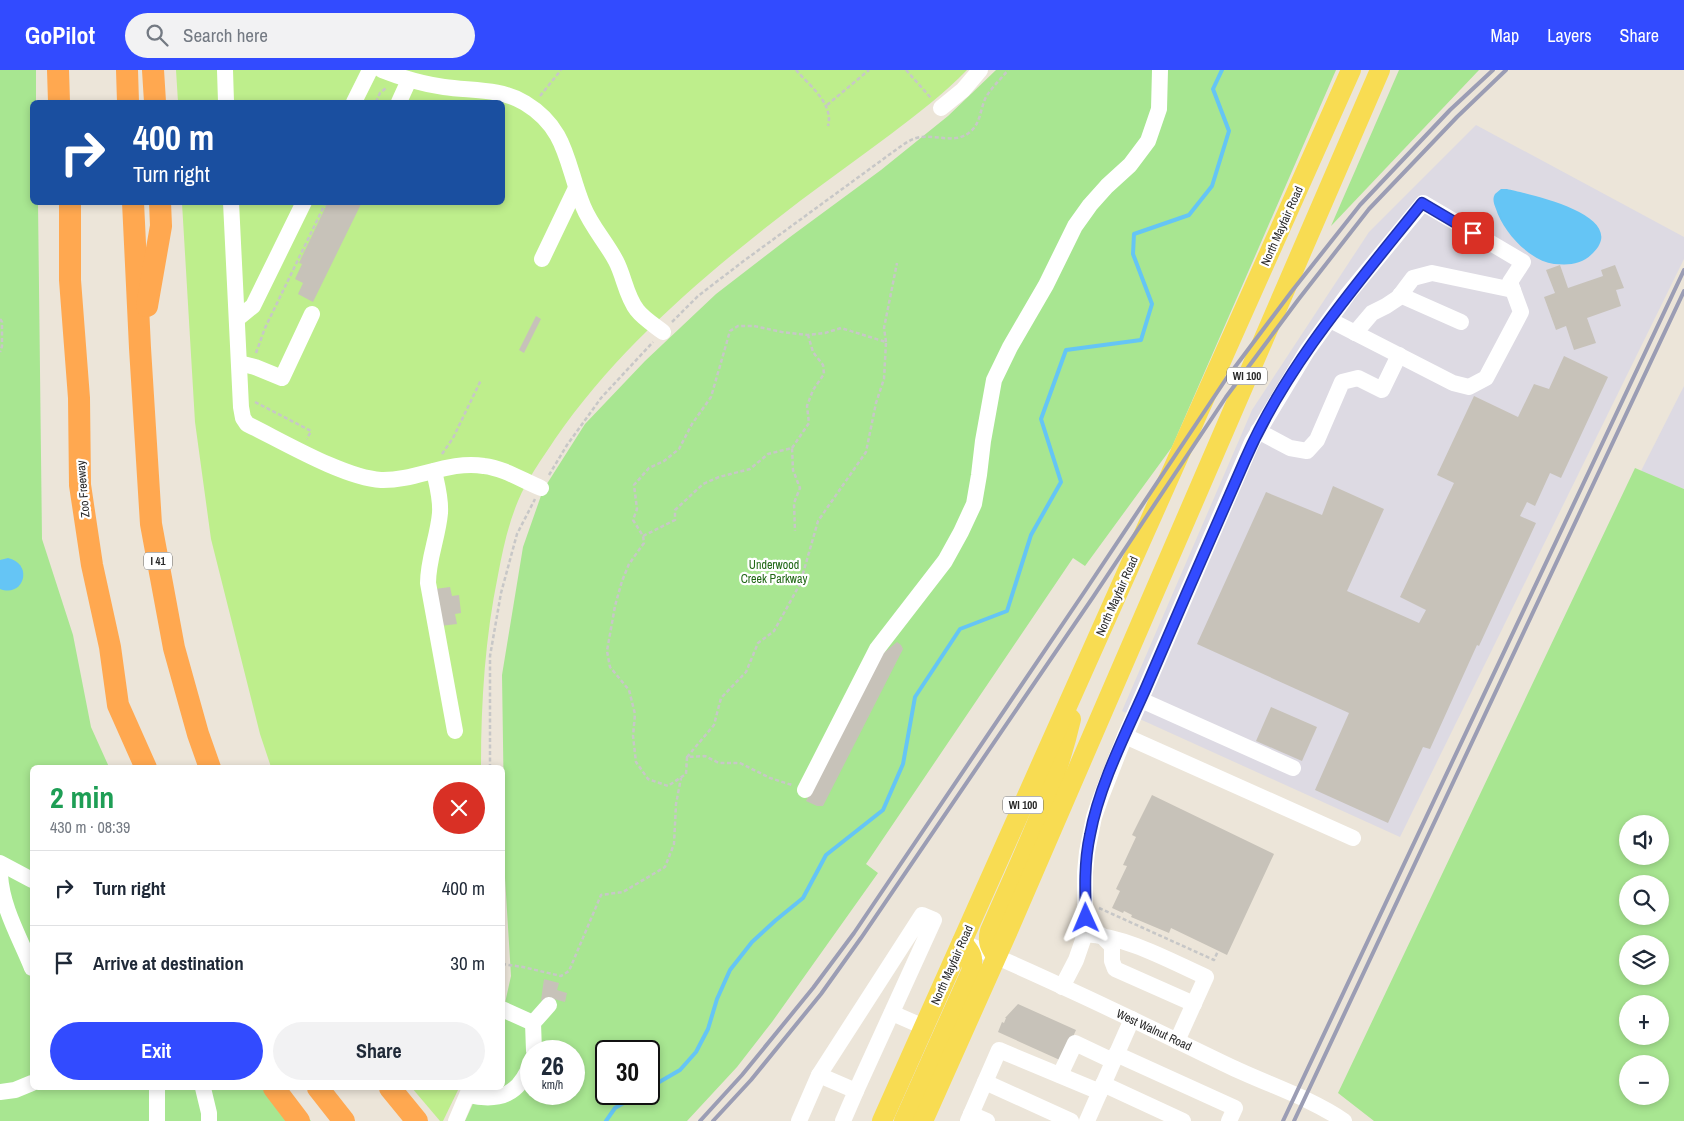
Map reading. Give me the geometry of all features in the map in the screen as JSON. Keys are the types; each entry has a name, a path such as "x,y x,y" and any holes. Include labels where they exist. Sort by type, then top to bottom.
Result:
{"highway":[{"path":"58,70 59,100"},
{"path":"72,70 72,100"},
{"path":"127,70 128,100"},
{"path":"153,70 155,100"},
{"name":"Zoo Freeway","path":"70,205 70,280 79,398 80,485 92,565 110,647 118,705 145,765"},
{"name":"I 41","path":"133,205 151,524 174,648 198,734 209,765"},
{"path":"140,348 161,226 160,205"},
{"path":"118,705 128,765"},
{"path":"276,1090 299,1121"},
{"path":"320,1090 339,1115"},
{"path":"392,1090 417,1120"}],"main road":[{"name":"North Mayfair Road","path":"882,1121 1351,70"},
{"name":"WI 100","path":"923,1121 1380,70"},
{"path":"996,956 989,945 990,931 1055,778 1083,673"},
{"path":"904,1121 971,972 972,953 962,942"}],"street":[{"path":"225,70 226,100"},
{"path":"355,100 370,70"},
{"path":"382,70 410,80 444,87 500,93 514,97 530,106 562,141 576,188 586,213 616,261 633,304 638,312 663,332"},
{"path":"941,108 963,90 980,70"},
{"path":"805,790 877,649 945,561 961,532 974,504 982,440 994,380 1010,347 1046,285 1075,226 1106,186 1130,165 1148,141 1159,109 1160,70"},
{"path":"400,100 410,80"},
{"path":"542,259 576,188"},
{"path":"1062,987 1076,960 1093,934 1085,872 1090,833 1101,796 1125,736 1258,431 1303,358 1348,294 1422,203 1523,262 1510,282 1521,312 1486,378 1469,387 1453,383 1330,320"},
{"path":"231,205 237,319 246,365 241,407 243,418 247,424 336,468 381,480 469,465 481,465 496,468 540,488"},
{"path":"237,319 253,306 303,205"},
{"path":"1355,333 1372,312 1386,306 1400,295 1413,278 1432,273 1513,290"},
{"path":"1400,295 1461,322"},
{"path":"246,365 282,378 312,314"},
{"path":"1258,431 1290,448 1307,452 1317,440 1342,382 1358,378 1382,390 1399,355"},
{"path":"434,471 439,491 440,513 428,583 455,731"},
{"path":"1141,700 1293,768"},
{"path":"1125,736 1353,838"},
{"path":"0,863 30,879"},
{"path":"0,875 1,888 7,909 30,963"},
{"path":"798,1121 820,1075 922,915 934,920 843,1121"},
{"path":"1093,934 1112,946 1112,961 1115,969 1194,1004"},
{"path":"1093,934 1122,940 1206,977 1178,1041"},
{"name":"West Walnut Road","path":"962,942 996,956 1331,1112 1344,1121"},
{"path":"534,1040 533,1023 549,1005"},
{"path":"505,1010 533,1023"},
{"path":"892,1013 924,1027"},
{"path":"1091,1120 1101,1088 1132,1019"},
{"path":"1060,1075 1075,1043 1115,1057 1232,1114"},
{"path":"987,1121 970,1118 999,1050 1183,1121"},
{"path":"820,1075 856,1091"},
{"path":"985,1082 1071,1121"},
{"path":"456,1121 469,1091 493,1098 512,1092 520,1083"},
{"path":"0,1092 15,1090 30,1084"},
{"path":"157,1090 157,1121"},
{"path":"204,1090 209,1112 209,1121"}],"path":[{"path":"530,106 561,70"},
{"path":"796,70 827,105 830,118 828,126"},
{"path":"827,105 869,70"},
{"path":"906,70 941,108"},
{"path":"490,765 490,656 501,593 518,534 540,488 567,444 602,398 698,296 897,148 919,137 952,139 970,133 976,126 990,90 1008,70"},
{"path":"246,365 325,205"},
{"path":"886,342 840,328 825,333 808,335 754,326 738,326 730,331 711,398 692,424 679,449 664,461 649,468 634,485 637,509 633,520 643,536 643,546 629,564 622,582 611,623 607,651 610,667 629,690 635,714 633,736 636,762 648,779 668,786 686,774 686,757 714,725 721,698 746,672 758,643 774,631 800,584 818,521 866,452 876,403 884,379 886,342 884,328 897,263"},
{"path":"0,319 2,322 2,346 0,352"},
{"path":"795,531 794,503 800,488 792,470 792,448 809,423 807,406 813,390 824,374 823,365 813,352 808,335"},
{"path":"434,471 435,462 444,452 452,438 480,380"},
{"path":"254,394 255,403 311,431 307,440"},
{"path":"643,536 674,520 675,510 703,484 719,477 750,469 768,454 792,448"},
{"path":"686,757 705,756 718,763 740,763 770,778 805,790"},
{"path":"505,964 561,976 569,971 602,895 623,892 666,867 674,844 676,804 681,778"},
{"path":"1099,908 1214,960 1218,951"}],"shaded area":[{"path":"1476,125 1684,237 1684,259 1400,837 1122,711 1252,410 1369,232"},
{"path":"1684,386 1684,489 1641,471"}],"green space":[{"path":"0,70 36,70 36,100 30,100 30,205 38,205 42,539 73,635 91,727 108,765 30,765 30,1090 288,1090 311,1121 0,1121"},
{"path":"176,70 967,70 920,111 800,201 700,282 637,341 608,372 555,439 535,469 518,501 504,546 487,647 483,695 481,765 270,765 260,734 211,539 195,422 182,205 505,205 505,100 178,100"},
{"name":"Underwood Creek Parkway","path":"996,70 1336,70 1172,447 1085,566 1073,558 866,864 878,873 772,1022 737,1067 687,1121 465,1121 479,1090 505,1090 505,1003 511,976 505,878 505,765 503,765 502,675 523,547 543,490 585,424 645,361 716,294 881,170 948,116"},
{"path":"1399,70 1479,70 1331,226"},
{"path":"1635,468 1684,489 1684,1121 1374,1121 1338,1093"},
{"path":"414,1090 458,1090 443,1121 440,1121"}],"water":[{"path":"1501,189 1553,201 1588,217 1599,228 1601,240 1593,253 1584,260 1565,264 1545,262 1519,244 1505,227 1493,200 1495,194"},
{"path":"8,558 16,561 21,567 23,579 15,589 0,589 0,560"}],"building":[{"path":"327,205 361,205 313,302 298,294 303,283 295,279 302,264 299,263"},
{"path":"1560,265 1568,288 1603,276 1601,270 1615,265 1624,288 1616,290 1621,306 1587,318 1596,343 1574,350 1566,326 1556,330 1544,297 1555,293 1546,270"},
{"path":"536,316 541,319 524,353 519,350"},
{"path":"1564,356 1608,377 1561,478 1550,473 1535,506 1527,502 1520,516 1536,523 1479,646 1477,645 1430,749 1423,747 1388,823 1315,790 1349,713 1197,644 1266,492 1322,515 1333,486 1384,509 1347,591 1419,623 1426,610 1400,597 1454,483 1437,475 1474,396 1518,417 1534,384 1549,389"},
{"path":"450,587 452,596 459,595 461,613 455,614 457,624 440,626 435,589"},
{"path":"897,642 903,649 823,806 817,806 806,801 880,656"},
{"path":"1271,707 1317,727 1302,761 1256,741"},
{"path":"1152,795 1274,854 1227,955 1171,928 1169,933 1131,917 1132,915 1124,911 1123,913 1112,908 1120,891 1116,889 1127,866 1123,865 1136,837 1132,835"},
{"path":"544,979 559,983 557,990 567,993 565,1002 550,998 549,1002 541,1000"},
{"path":"1018,1004 1076,1030 1062,1061 998,1032 1002,1022 1004,1023 1005,1018"}],"waterway":[{"path":"660,1082 680,1070 696,1052 708,1029 717,999 730,970 752,942 803,898 826,855 883,810 903,764 915,697 960,629 1007,611 1031,535 1061,482 1041,419 1066,350 1141,340 1152,304 1133,254 1134,234 1189,215 1212,186 1229,131 1213,89 1222,70"},
{"path":"606,1121 615,1108 620,1105"}],"railway":[{"path":"700,1121 742,1075 813,988 854,933 1226,379 1292,291 1360,205 1450,110 1493,70"},
{"path":"713,1121 751,1080 821,994 861,938 1093,597 1226,397 1298,300 1369,209 1457,117 1506,70"},
{"path":"1283,1121 1684,270"},
{"path":"1294,1121 1684,291"}],"route":[{"path":"1086,918 1086,852 1101,796 1252,442 1266,417 1307,351 1348,294 1422,203 1473,233"}]}
